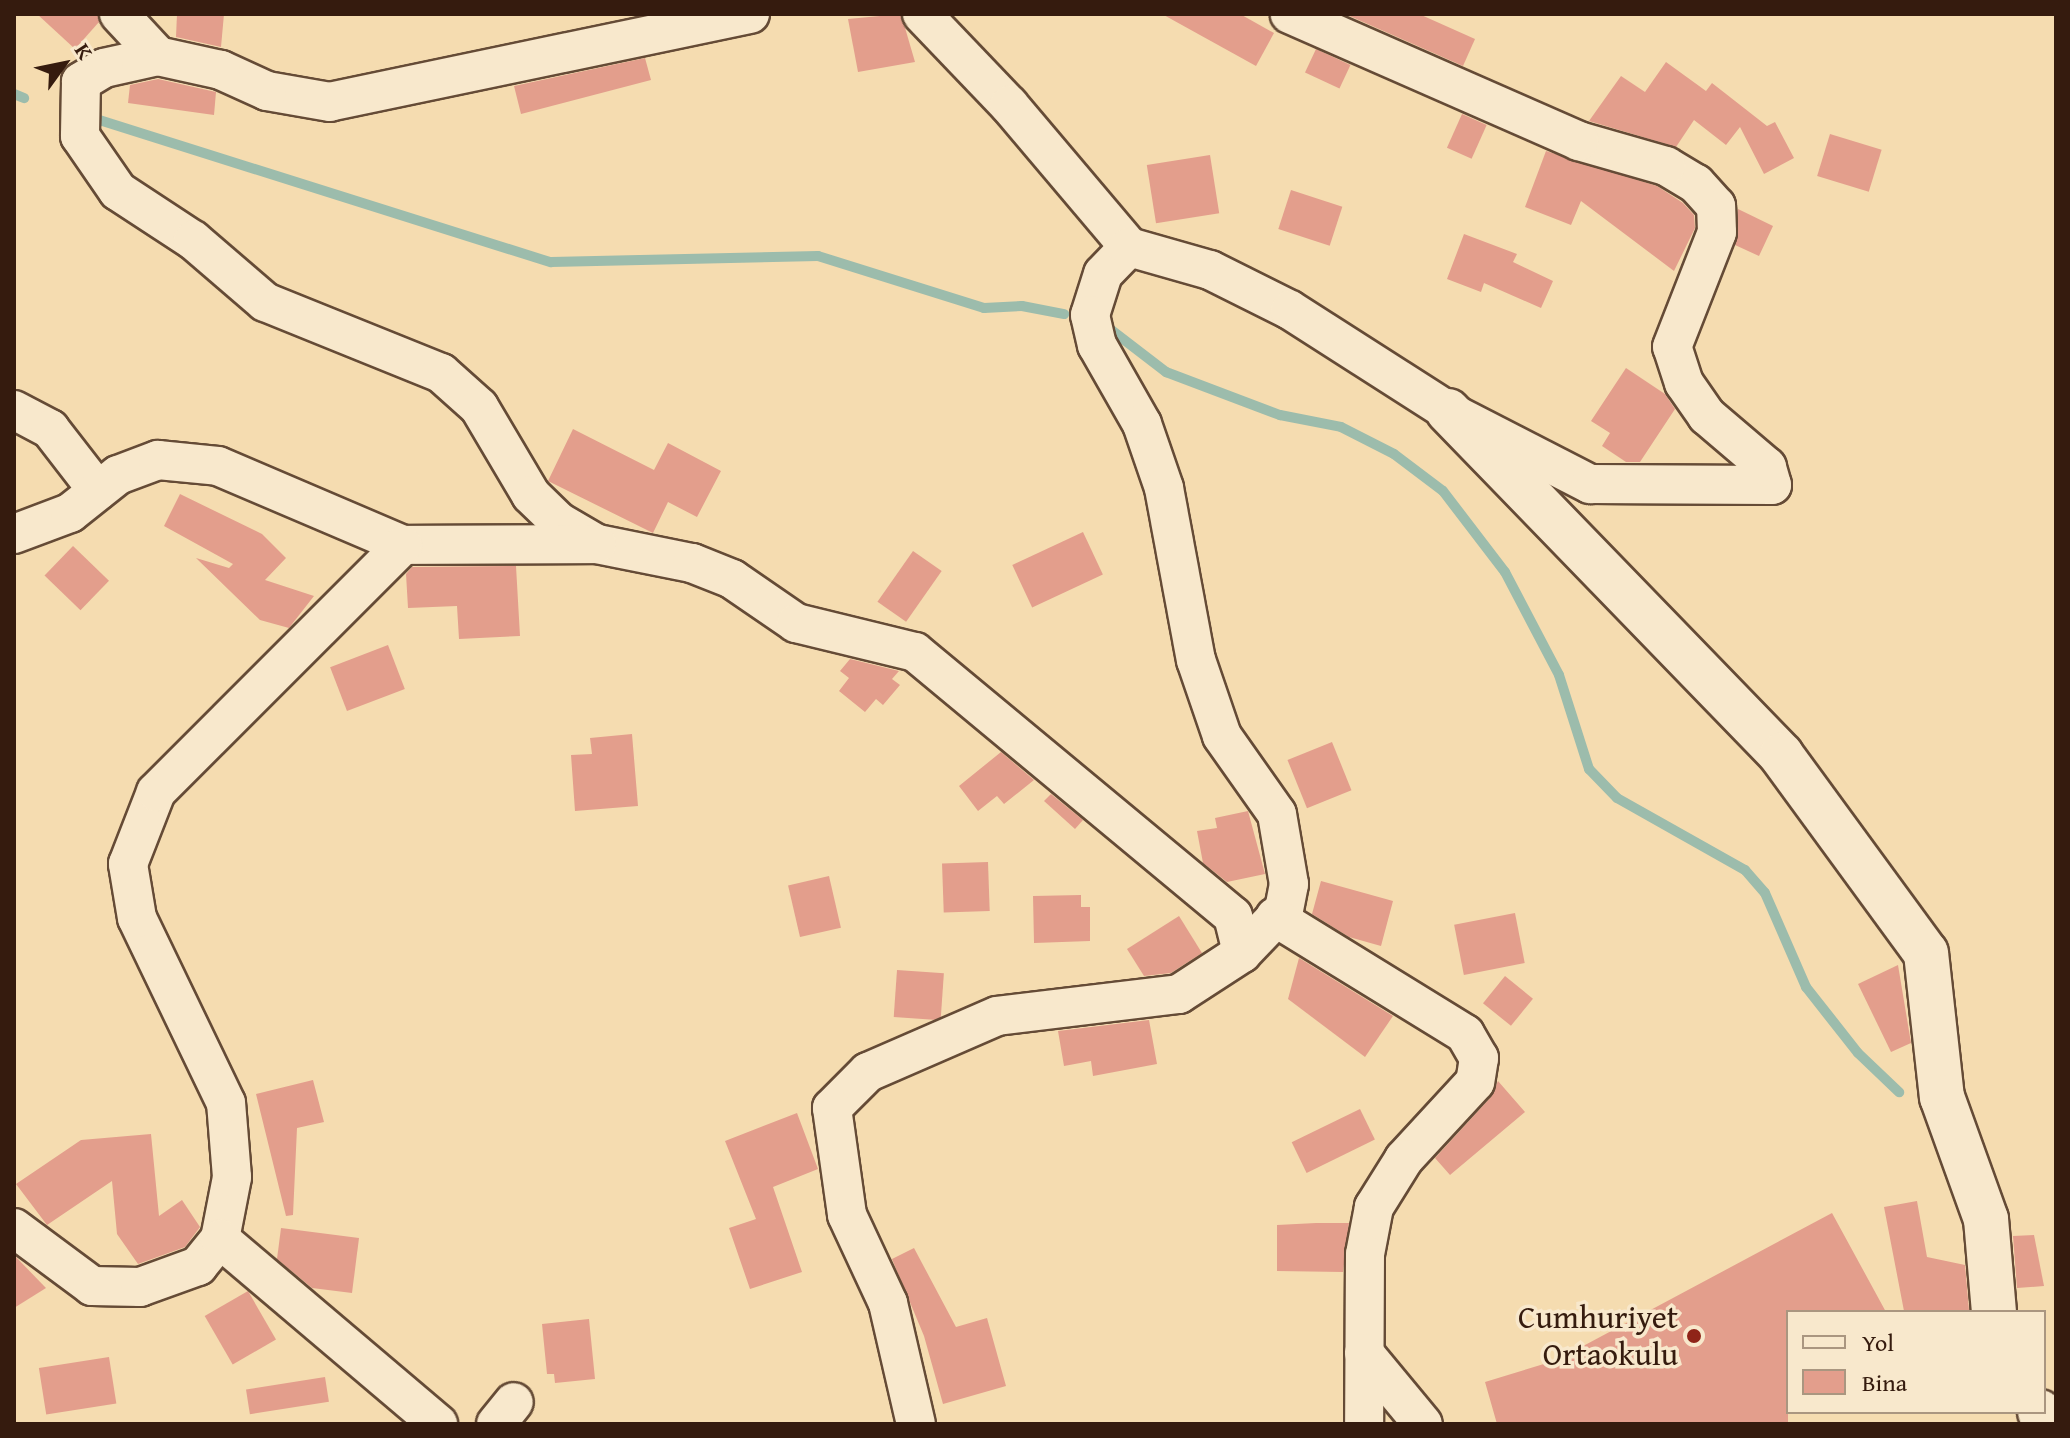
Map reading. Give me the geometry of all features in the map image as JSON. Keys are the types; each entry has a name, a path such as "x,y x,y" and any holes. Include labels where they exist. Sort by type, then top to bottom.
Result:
{"street":[{"path":"119,14 158,56"},
{"path":"597,544 531,495 479,407 441,373 265,302 193,240 118,191 80,136 81,82 104,68 158,56 221,70 267,91 330,102 750,14"},
{"path":"922,14 1009,105 1129,247 1210,270 1290,310 1448,411 1590,484 1772,485 1767,467 1707,416 1684,383 1672,347 1717,232 1716,206 1696,184 1666,166 1579,141 1290,14"},
{"path":"916,1424 888,1303 847,1215 832,1108 868,1072 997,1016 1179,994 1242,953 1284,909 1289,884 1277,814 1222,736 1196,660 1164,488 1142,424 1097,345 1090,315 1103,274 1129,247"},
{"path":"14,410 50,429 98,491"},
{"path":"1448,411 1781,755 1926,953 1942,1097 1986,1219 1994,1310"},
{"path":"14,534 70,513 118,475 158,460 218,466 403,545 597,544 692,563 732,579 796,623 915,652 1233,916 1242,953"},
{"path":"14,1228 92,1286 140,1287 169,1277 198,1266 220,1239 232,1177 226,1103 137,918 128,864 156,792 403,545"},
{"path":"1275,917 1465,1034 1479,1058 1475,1082 1404,1159 1374,1207 1365,1254 1364,1424"},
{"path":"220,1239 438,1424"},
{"path":"1364,1353 1423,1424"},
{"path":"2014,1424 2034,1414"}],"building":[{"path":"37,14 98,14 99,22 75,49"},
{"path":"177,14 224,14 221,47 176,37"},
{"path":"901,14 915,62 858,72 848,19"},
{"path":"1162,14 1240,14 1274,33 1256,66"},
{"path":"1345,14 1419,14 1475,39 1463,66"},
{"path":"1316,49 1350,65 1339,89 1305,73"},
{"path":"645,58 651,80 521,114 514,86"},
{"path":"1666,62 1706,91 1712,83 1767,126 1775,122 1794,158 1764,174 1740,127 1726,145 1694,120 1676,147 1589,121 1621,76 1645,92"},
{"path":"158,79 216,92 214,115 128,103 130,85"},
{"path":"1462,114 1487,125 1472,159 1447,148"},
{"path":"1830,134 1882,150 1869,192 1817,176"},
{"path":"1546,151 1657,186 1683,203 1694,215 1695,228 1674,271 1581,201 1571,225 1525,207"},
{"path":"1210,155 1219,213 1156,223 1147,165"},
{"path":"1291,190 1342,207 1330,246 1278,229"},
{"path":"1738,209 1773,226 1759,256 1735,245"},
{"path":"1464,234 1517,254 1513,262 1553,281 1541,308 1484,283 1481,292 1447,279"},
{"path":"1626,368 1665,394 1675,409 1640,462 1626,462 1602,446 1610,433 1591,421"},
{"path":"573,429 654,470 668,443 721,471 697,517 668,502 653,533 548,481"},
{"path":"180,494 262,534 286,558 265,580 314,596 289,628 260,620 196,558 229,568 233,564 164,526"},
{"path":"1083,532 1103,575 1032,608 1012,565"},
{"path":"73,546 109,581 80,610 45,575"},
{"path":"913,551 942,571 906,622 877,602"},
{"path":"516,566 520,636 459,639 457,606 408,608 406,574 412,567"},
{"path":"388,645 405,689 347,711 330,667"},
{"path":"850,659 899,671 892,679 900,685 883,705 876,699 865,712 839,691 849,678 840,671"},
{"path":"632,734 638,806 575,811 571,755 592,754 590,738"},
{"path":"1332,742 1351,790 1307,808 1287,760"},
{"path":"1001,752 1034,780 1004,804 997,796 978,811 959,786"},
{"path":"1051,794 1083,820 1075,829 1044,801"},
{"path":"1248,811 1265,874 1227,882 1203,863 1197,831 1217,828 1215,818"},
{"path":"988,862 990,911 944,913 942,864"},
{"path":"829,876 841,928 800,937 788,885"},
{"path":"1321,881 1393,901 1381,946 1349,937 1312,914"},
{"path":"1081,895 1081,907 1090,907 1090,941 1034,943 1033,896"},
{"path":"1515,913 1525,963 1464,975 1454,925"},
{"path":"1179,916 1202,953 1171,973 1144,976 1127,949"},
{"path":"1299,958 1393,1016 1365,1057 1288,999"},
{"path":"1898,965 1911,1043 1891,1052 1858,984"},
{"path":"897,970 944,973 941,1020 894,1017"},
{"path":"1505,976 1533,999 1511,1026 1483,1003"},
{"path":"1149,1020 1157,1064 1093,1076 1091,1061 1064,1066 1058,1031"},
{"path":"313,1080 324,1122 297,1128 293,1215 286,1216 256,1094"},
{"path":"1498,1081 1525,1112 1450,1175 1435,1158 1491,1097"},
{"path":"1360,1109 1375,1140 1307,1173 1292,1142"},
{"path":"797,1113 818,1169 773,1187 802,1272 750,1289 729,1228 756,1219 725,1141"},
{"path":"151,1134 159,1216 182,1200 200,1227 185,1247 138,1264 117,1234 112,1181 47,1225 16,1184 81,1140"},
{"path":"1917,1201 1927,1257 1965,1265 1969,1310 1904,1310 1884,1207"},
{"name":"Cumhuriyet Ortaokulu","path":"1832,1213 1885,1310 1786,1310 1788,1424 1497,1424 1485,1382 1557,1360"},
{"path":"1349,1223 1343,1272 1277,1271 1277,1225"},
{"path":"281,1228 359,1238 352,1293 312,1288 277,1259"},
{"path":"2034,1235 2044,1286 2017,1288 2013,1236"},
{"path":"914,1248 956,1327 987,1318 1006,1386 943,1404 924,1336 892,1259"},
{"path":"14,1255 46,1288 14,1308"},
{"path":"248,1291 276,1339 233,1364 205,1316"},
{"path":"589,1319 595,1379 555,1383 554,1374 547,1374 542,1324"},
{"path":"109,1357 116,1403 46,1415 39,1368"},
{"path":"325,1377 329,1402 250,1414 246,1390"}],"waterway":[{"path":"14,94 24,98"},
{"path":"93,118 551,262 818,256 984,308 1022,306 1064,314"},
{"path":"1110,329 1166,372 1280,415 1341,427 1394,454 1443,491 1505,572 1559,675 1589,769 1617,798 1745,870 1765,893 1806,987 1858,1053 1899,1092"}],"place":[{"name":"Cumhuriyet Ortaokulu","path":"1694,1336"}]}
